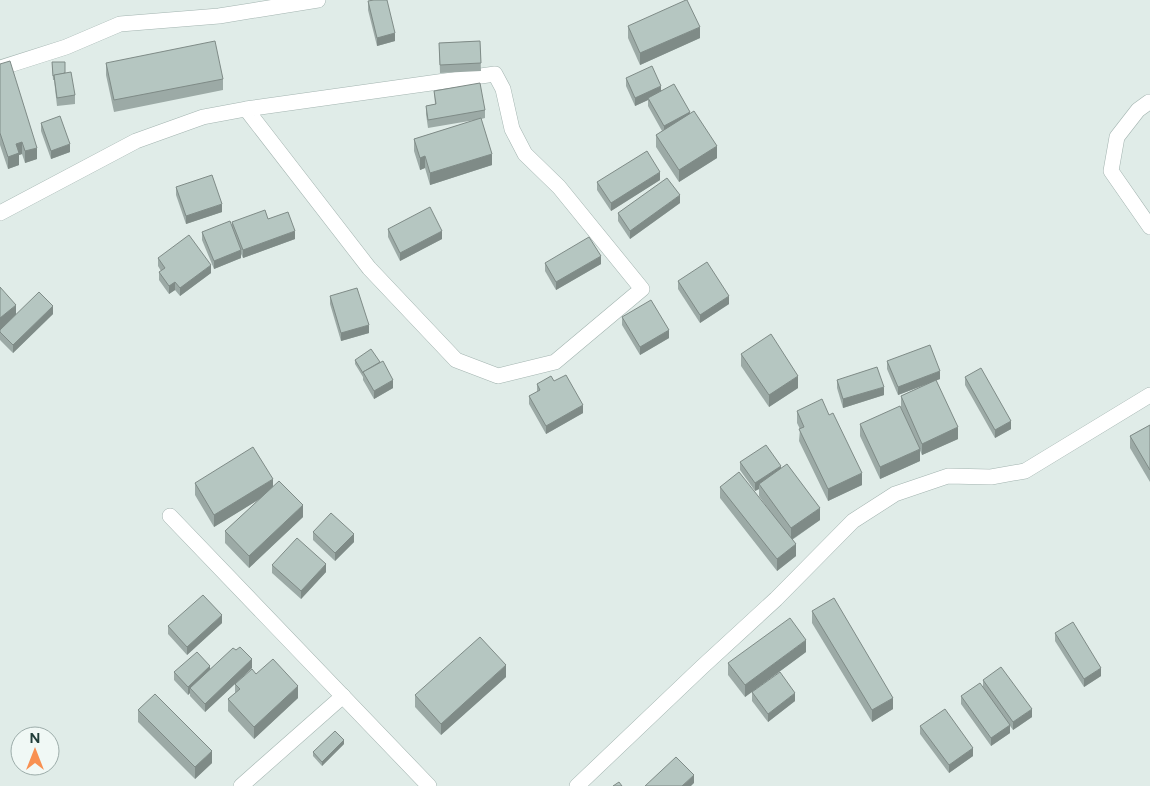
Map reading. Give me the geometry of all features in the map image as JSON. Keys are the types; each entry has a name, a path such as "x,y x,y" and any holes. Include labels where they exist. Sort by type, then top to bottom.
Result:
{"street":[{"path":"0,68 66,47 120,24 219,16 318,0"},
{"path":"0,212 136,141 203,117 246,110 495,74 504,89 512,129 526,154 559,186 642,289 555,362 498,376 456,360 369,268 246,110"},
{"path":"1149,102 1138,110 1117,138 1111,171 1150,227"},
{"path":"577,786 702,666 776,599 853,521 895,494 948,476 991,477 1025,471 1150,395"},
{"path":"170,516 430,786"},
{"path":"241,786 343,696"}],"building":[{"path":"387,0 395,33 377,38 368,1"},
{"path":"686,0 700,27 640,53 628,26"},
{"path":"215,41 223,79 114,100 106,63"},
{"path":"480,41 481,63 440,65 439,43"},
{"path":"10,61 37,148 25,151 22,142 16,144 19,153 8,157 0,133 0,64"},
{"path":"52,62 65,62 65,73 53,76"},
{"path":"652,66 661,86 635,98 626,78"},
{"path":"71,72 75,95 57,98 54,75"},
{"path":"480,83 485,110 428,120 426,106 436,104 434,91"},
{"path":"674,84 690,112 664,126 648,98"},
{"path":"694,111 717,146 679,170 656,135"},
{"path":"60,116 70,144 51,151 41,123"},
{"path":"481,118 492,154 430,173 425,156 420,158 414,139"},
{"path":"647,151 660,172 611,203 597,182"},
{"path":"212,175 222,204 186,216 176,187"},
{"path":"667,178 680,195 630,231 618,213"},
{"path":"430,207 442,231 400,253 388,229"},
{"path":"265,210 268,219 288,212 295,231 243,250 232,222"},
{"path":"230,221 241,250 214,261 202,232"},
{"path":"189,235 211,265 180,288 175,282 169,286 159,272 165,268 158,258"},
{"path":"589,237 601,256 556,282 545,263"},
{"path":"707,262 729,296 700,315 678,281"},
{"path":"0,287 16,305 0,318"},
{"path":"357,288 369,325 341,333 330,296"},
{"path":"39,292 53,306 13,345 0,330"},
{"path":"651,300 669,330 640,347 622,317"},
{"path":"771,334 798,376 769,395 741,354"},
{"path":"930,345 940,371 898,387 887,361"},
{"path":"371,349 380,362 363,373 355,360"},
{"path":"383,361 393,380 374,391 363,372"},
{"path":"877,367 884,387 843,399 837,380"},
{"path":"981,368 1011,421 995,430 965,377"},
{"path":"566,375 583,405 546,426 529,396 540,390 537,384 551,376 554,381"},
{"path":"936,380 958,427 922,444 901,396"},
{"path":"822,399 829,415 833,413 862,473 828,489 799,429 804,427 797,411"},
{"path":"900,406 920,449 880,467 860,424"},
{"path":"1150,425 1150,470 1130,436"},
{"path":"766,445 781,466 755,483 740,462"},
{"path":"253,447 273,479 214,515 195,483"},
{"path":"787,464 820,508 791,528 759,484"},
{"path":"739,472 796,544 777,559 720,487"},
{"path":"279,481 303,505 249,556 225,531"},
{"path":"331,513 354,534 335,553 313,532"},
{"path":"297,538 326,564 301,591 272,565"},
{"path":"203,595 222,615 187,647 168,626"},
{"path":"834,598 893,698 872,710 812,611"},
{"path":"790,618 806,640 745,685 728,663"},
{"path":"1073,622 1101,668 1084,679 1055,633"},
{"path":"480,637 506,665 441,724 415,695"},
{"path":"240,647 252,659 205,704 190,688 233,648 236,650"},
{"path":"197,652 210,666 188,687 174,672"},
{"path":"273,659 298,686 254,727 228,699 240,689 235,684 252,669 256,674"},
{"path":"1001,667 1032,709 1013,722 983,680"},
{"path":"780,672 795,693 768,714 752,692"},
{"path":"980,683 1010,725 991,738 961,696"},
{"path":"155,694 212,751 195,767 138,710"},
{"path":"945,709 973,748 949,765 920,726"},
{"path":"335,731 344,740 322,762 313,752"},
{"path":"676,757 694,775 682,786 645,786"},
{"path":"619,782 622,786 613,786"}]}
